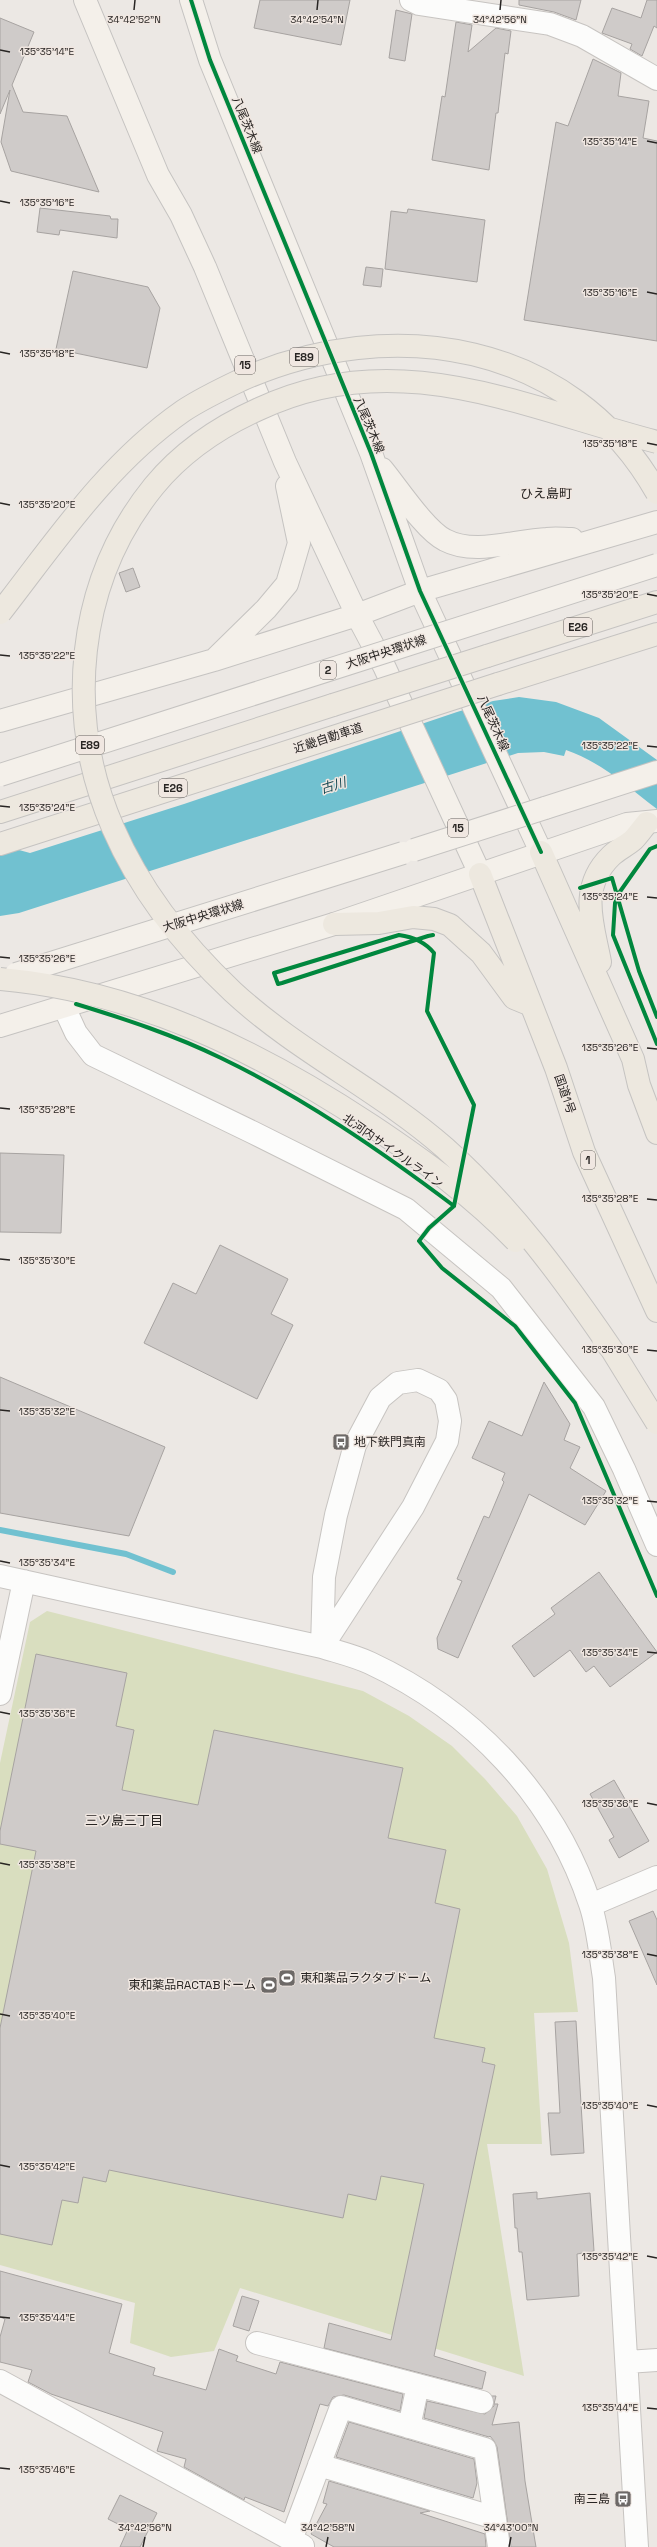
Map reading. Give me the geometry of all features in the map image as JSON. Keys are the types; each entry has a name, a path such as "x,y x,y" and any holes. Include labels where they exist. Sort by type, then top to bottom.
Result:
{"highway":[{"name":"E89","path":"0,614 64,529 100,485 139,445 184,410 225,388 272,366 317,353 366,346 417,345 463,351 508,364 551,385 588,410 620,441 646,474 657,493"},
{"name":"E89","path":"657,442 503,398 460,388 416,381 371,379 340,383 280,399 234,420 199,443 165,473 138,506 116,546 96,591 86,644 85,667 87,733 106,807 125,854 163,914 234,993 275,1026 395,1108 444,1147 482,1184 524,1230 568,1284 612,1350 657,1423"},
{"name":"E26","path":"0,812 657,602"},
{"name":"近畿自動車道","path":"0,844 657,634"},
{"path":"606,994 589,902 593,882 604,863 652,822"},
{"path":"541,852 606,994 633,1059 639,1085 657,1133"},
{"name":"国道1号","path":"480,874 531,1005 584,1152 657,1311"},
{"path":"334,924 379,923 413,917 434,919 450,925 481,953 514,998 531,1005"},
{"name":"E89","path":"8,977 92,994 159,1015 258,1057 325,1095 447,1179 495,1221 559,1287 612,1350"}],"main road":[{"name":"15","path":"85,0 158,175 181,215 205,267 285,462 356,615 384,666 480,874"},
{"name":"八尾茨木線","path":"191,0 210,60 371,453 420,591 475,706 500,765 541,852"},
{"path":"371,453 420,517 447,541 472,547 547,538 594,540"},
{"path":"214,660 266,609 287,584 299,543 288,490 285,462"},
{"path":"0,721 214,660 356,615 420,591 657,522"},
{"name":"大阪中央環状線","path":"0,775 657,565"},
{"name":"大阪中央環状線","path":"8,977 657,772"},
{"path":"0,1026 334,924 626,824 652,822"}],"street":[{"path":"411,0 439,3 550,24 582,36 657,79"},
{"path":"64,1007 76,1033 93,1055 406,1209 501,1288 594,1407 624,1469 657,1546"},
{"path":"418,1380 439,1390 446,1400 450,1421 447,1441 413,1507 322,1647 324,1577 336,1516 355,1445 380,1398 398,1383 418,1380"},
{"path":"0,1576 322,1647 370,1663 420,1690 469,1724 508,1763 540,1802 570,1854 591,1905 604,1978 637,2547"},
{"path":"0,1694 24,1581"},
{"path":"591,1905 657,1877"},
{"path":"257,2343 482,2402"},
{"path":"627,2362 657,2360"},
{"path":"0,2381 298,2543 319,2465 341,2407 485,2449 499,2547"},
{"path":"409,2427 418,2385"},
{"path":"319,2465 495,2518"}],"green space":[{"name":"東和薬品ラクタブドーム","path":"47,1611 363,1691 409,1716 452,1746 485,1779 517,1816 547,1869 569,1943 578,2012 534,2013 542,2144 487,2144 524,2376 240,2288 214,2351 171,2357 130,2343 135,2303 0,2265 0,1763 30,1622"}],"water":[{"name":"古川","path":"519,697 556,702 599,718 657,760 657,809 603,768 579,755 566,750 564,756 544,752 518,753 19,913 0,916 0,839 19,850 30,853 184,804 457,712 493,701"}],"building":[{"path":"260,0 350,0 341,45 254,28"},
{"path":"519,0 581,0 576,20 554,12 519,5"},
{"path":"647,0 657,0 657,28 654,26 642,56 630,49 632,44 602,33 612,8 641,18"},
{"path":"396,10 412,14 405,61 389,58"},
{"path":"0,18 34,32 12,85 23,112 67,116 99,192 11,171 1,142 10,90 0,114"},
{"path":"456,22 472,25 468,52 496,28 511,31 508,54 505,53 489,170 432,160 442,96 445,97"},
{"path":"593,59 621,73 618,96 649,101 643,138 657,141 657,341 524,320 556,122 568,126"},
{"path":"40,208 110,216 111,219 118,219 117,238 60,230 59,235 37,232"},
{"path":"408,209 485,220 477,282 385,269 391,211 407,213"},
{"path":"366,267 383,269 381,287 363,285"},
{"path":"73,271 148,287 160,308 147,368 56,349"},
{"path":"133,568 140,587 126,592 119,573"},
{"path":"0,1153 64,1155 61,1233 0,1232"},
{"path":"220,1245 288,1279 271,1314 293,1325 257,1399 144,1343 173,1283 196,1294"},
{"path":"0,1377 165,1447 129,1536 0,1513"},
{"path":"544,1382 570,1424 564,1440 580,1447 570,1468 606,1491 585,1525 529,1494 458,1658 438,1649 437,1638 462,1581 457,1579 484,1516 489,1518 504,1482 502,1480 505,1473 472,1458 489,1421 522,1436"},
{"path":"599,1572 657,1652 610,1687 594,1666 586,1672 570,1650 534,1677 512,1646 555,1614 551,1608"},
{"name":"東和薬品ラクタブドーム","path":"36,1654 127,1673 116,1726 134,1730 122,1790 198,1805 214,1730 403,1768 388,1838 446,1850 435,1903 460,1909 434,2038 485,2048 482,2062 495,2065 434,2356 486,2372 482,2389 324,2348 329,2323 391,2340 424,2184 381,2176 376,2200 348,2194 343,2218 109,2170 106,2182 83,2177 78,2203 62,2200 52,2245 0,2234 0,2028 36,1851 0,1844 0,1831"},
{"path":"614,1780 649,1841 619,1858 609,1840 614,1837 590,1794"},
{"path":"653,1911 657,1920 657,1985 629,1921"},
{"path":"576,2021 584,2153 551,2155 548,2113 560,2113 555,2022"},
{"path":"537,2192 537,2199 590,2193 594,2251 577,2254 579,2296 527,2300 522,2252 519,2252 517,2228 515,2228 513,2194"},
{"path":"0,2271 122,2304 109,2353 155,2368 153,2375 206,2390 219,2349 238,2356 236,2361 276,2374 280,2362 403,2394 400,2411 344,2395 333,2397 328,2406 320,2404 284,2512 245,2497 244,2500 184,2467 186,2459 157,2451 163,2432 51,2394 28,2382 32,2370 0,2362 0,2337 5,2319 0,2317"},
{"path":"242,2296 259,2301 249,2331 233,2326"},
{"path":"492,2396 496,2396 494,2404 498,2404 492,2425 519,2422 525,2481 536,2547 511,2547 497,2447 490,2436 489,2437 424,2418 427,2401 485,2414 494,2406"},
{"path":"349,2422 474,2459 477,2483 473,2498 336,2457"},
{"path":"329,2481 430,2511 420,2513 485,2534 486,2547 334,2547 311,2534 327,2504 323,2503"},
{"path":"120,2495 157,2513 140,2547 120,2547 128,2529 108,2519"}],"waterway":[{"path":"0,1530 126,1554 173,1572"}],"cycle path":[{"path":"191,0 210,60 371,453 420,591 541,852"},
{"path":"657,846 650,849 619,893 615,903 613,935 657,1044"},
{"path":"580,888 612,878 639,971 657,1017"},
{"path":"433,935 428,936 282,983 278,984 274,973 399,935 410,937 414,939 419,941 434,953 427,1011 474,1105 454,1206"},
{"name":"北河内サイクルライン","path":"76,1004 167,1035 203,1050 282,1090 341,1126 454,1206 429,1228 419,1241 442,1268 515,1326 575,1403 657,1596"}],"place":[{"name":"地下鉄門真南","path":"341,1442"},
{"name":"東和薬品ラクタブドーム","path":"287,1978"},
{"name":"東和薬品RACTABドーム","path":"269,1985"},
{"name":"南三島","path":"623,2499"}],"district":[{"name":"ひえ島町","path":"546,493"},
{"name":"三ツ島三丁目","path":"124,1820"}]}
